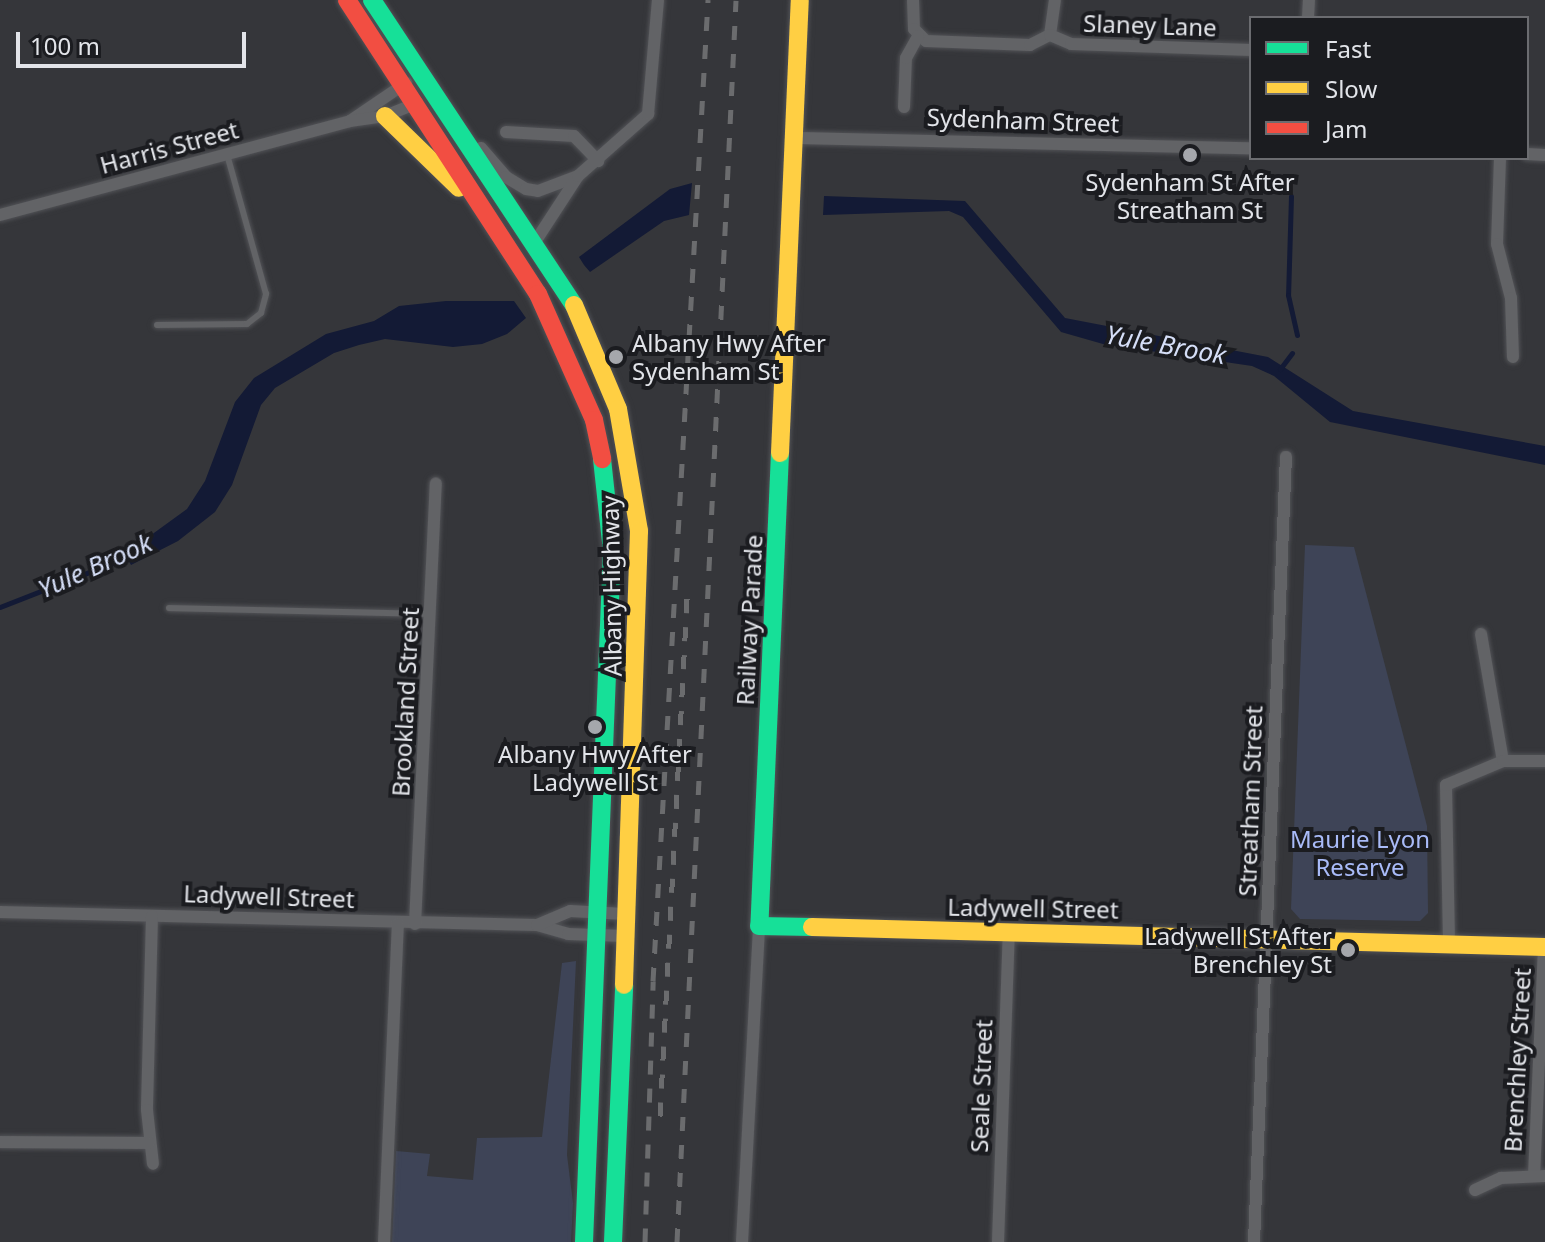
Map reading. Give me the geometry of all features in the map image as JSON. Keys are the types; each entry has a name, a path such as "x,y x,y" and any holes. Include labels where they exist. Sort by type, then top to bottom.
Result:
{"main road":[{"name":"Albany Highway","path":"347,0 513,253 567,349 594,420 610,510 584,1242"},
{"name":"Albany Highway","path":"372,0 443,101 579,312 618,409 632,472 640,587 613,1242"},
{"name":"Railway Parade","path":"759,926 800,0"},
{"path":"385,116 445,174 490,234 513,253"},
{"name":"Ladywell Street","path":"759,926 1449,942 1545,947"}],"street":[{"path":"443,101 516,184 538,191 578,176 648,114 658,0"},
{"path":"904,107 906,58 918,36 913,0"},
{"path":"918,36 935,42 1030,45 1050,35 1055,0"},
{"name":"Slaney Lane","path":"1050,35 1071,44 1249,50"},
{"name":"Harris Street","path":"350,121 403,84 424,74"},
{"name":"Harris Street","path":"0,215 350,121 385,116 415,104 443,101"},
{"path":"506,132 574,136 598,161"},
{"name":"Sydenham Street","path":"794,138 1249,148"},
{"path":"1500,160 1497,244 1511,298 1513,357"},
{"path":"535,242 578,176"},
{"name":"Streatham Street","path":"1254,1242 1286,457"},
{"name":"Brookland Street","path":"415,924 436,483"},
{"path":"1481,634 1503,761"},
{"path":"1449,942 1450,856 1443,794 1455,777 1503,761 1545,761"},
{"name":"Ladywell Street","path":"537,925 570,911 625,914"},
{"name":"Ladywell Street","path":"0,912 537,925 624,936"},
{"path":"152,916 149,1143 153,1164"},
{"path":"384,1242 398,923"},
{"name":"Railway Parade","path":"742,1242 759,926"},
{"name":"Seale Street","path":"998,1242 1009,931"},
{"name":"Brenchley Street","path":"1540,1176 1545,947"},
{"path":"0,1142 149,1143"},
{"path":"1475,1190 1501,1178 1540,1176"}],"lane":[{"path":"157,325 247,324 261,313 266,294 227,154"},
{"path":"169,608 432,614"}],"green space":[{"name":"Maurie Lyon Reserve","path":"1305,545 1354,547 1427,826 1428,913 1420,921 1300,919 1291,909"},
{"path":"576,961 567,1155 573,1203 571,1242 392,1242 396,1151 430,1154 427,1176 473,1180 477,1138 542,1137 562,963"}],"water":[{"path":"692,183 689,215 664,221 590,272 584,265 579,257 670,189"},
{"path":"824,196 965,201 1065,318 1268,357 1353,411 1545,446 1545,465 1330,422 1274,376 1252,366 1103,344 1061,332 963,217 949,211 823,215"},
{"name":"Yule Brook","path":"446,301 514,301 526,318 507,334 482,344 453,347 385,339 359,345 334,353 275,388 261,405 232,485 215,512 178,541 131,565 125,554 187,509 205,481 235,402 254,378 326,334 374,321 399,306"}],"waterway":[{"path":"1291,196 1288,295 1297,335"},
{"path":"1280,369 1292,353"},
{"name":"Yule Brook","path":"0,607 133,555"}],"railway":[{"path":"645,1242 653,981 708,0"},
{"path":"677,1242 736,0"},
{"path":"660,1116 687,599"}],"traffic: fast":[{"path":"372,0 574,305"},
{"path":"780,453 759,926 812,927"},
{"path":"584,1242 612,551 602,459"},
{"path":"613,1242 624,985"}],"traffic: slow":[{"path":"780,453 800,0"},
{"path":"385,116 459,188"},
{"path":"574,305 618,409 639,531 624,985"},
{"path":"812,927 1545,947"}],"traffic: jam":[{"path":"347,0 538,294 594,420 602,459"}],"place":[{"name":"Sydenham St After Streatham St","path":"1190,155"},
{"name":"Albany Hwy After Sydenham St","path":"616,357"},
{"name":"Albany Hwy After Ladywell St","path":"595,727"},
{"name":"Ladywell St After Brenchley St","path":"1348,950"}]}
